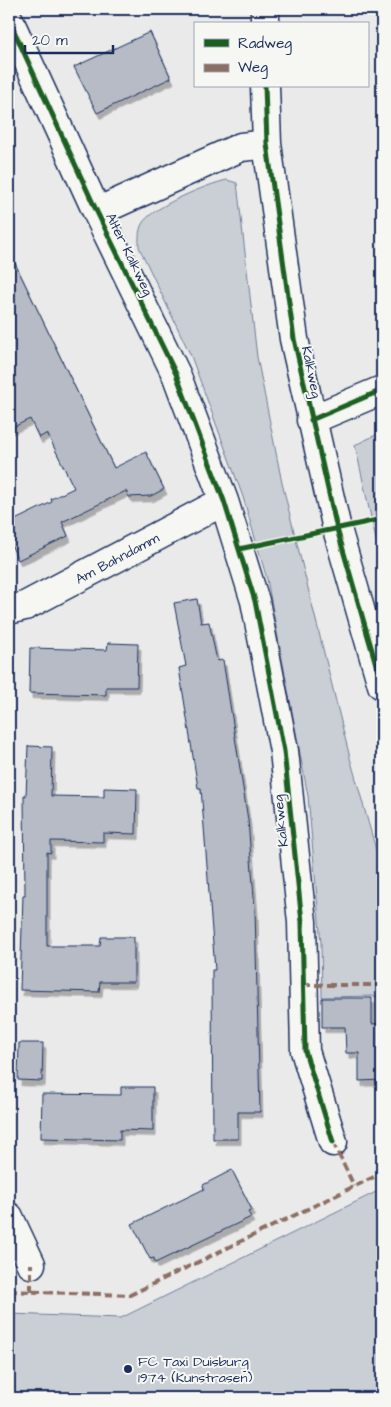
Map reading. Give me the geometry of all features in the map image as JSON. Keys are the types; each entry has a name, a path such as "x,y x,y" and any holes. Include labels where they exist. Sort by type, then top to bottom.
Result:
{"street":[{"path":"265,9 265,22"},
{"name":"Alter Kalkweg","path":"12,37 176,374 224,501"},
{"name":"Kalkweg","path":"265,88 267,144 294,339 337,529 382,685"},
{"name":"Alter Kalkweg","path":"96,212 241,147 267,144"},
{"path":"311,420 382,390"},
{"name":"Kalkweg","path":"224,501 255,601 284,751 302,922 305,1050 333,1142"},
{"name":"Am Bahndamm","path":"9,610 25,606 224,501"},
{"path":"9,1217 31,1264"}],"shaded area":[{"path":"227,180 237,183 257,357 282,483 350,758 382,871 382,1007 376,996 322,997 321,943 308,796 267,579 243,497 191,356 139,247 139,233 147,217 181,197"},
{"path":"382,432 382,567 355,445"},
{"path":"382,1189 382,1398 9,1398 9,1314 121,1318"}],"building":[{"path":"150,32 171,78 97,113 74,67"},
{"path":"9,251 114,468 146,452 164,489 151,496 129,497 126,491 62,522 68,536 18,560 9,540 9,523 52,502 51,499 74,488 47,433 39,438 30,419 9,429"},
{"path":"197,599 201,623 209,622 217,661 223,660 248,820 255,910 260,1112 238,1112 238,1139 213,1139 212,970 215,970 201,788 198,788 179,668 186,666 174,603"},
{"path":"108,643 138,644 137,687 106,687 106,695 29,693 30,648 107,650"},
{"path":"28,746 52,747 51,796 104,797 104,788 137,789 136,834 103,833 103,842 51,841 51,853 47,852 47,946 100,946 101,937 134,937 134,982 100,982 99,992 20,990 23,895 25,895 24,795 26,796"},
{"path":"322,998 372,998 372,1024 382,1023 382,1080 359,1081 359,1053 346,1053 345,1027 322,1027"},
{"path":"19,1043 43,1043 42,1081 18,1080"},
{"path":"121,1087 153,1087 153,1131 120,1130 120,1140 41,1138 42,1094 121,1095"},
{"path":"232,1170 252,1210 248,1212 251,1217 155,1263 154,1258 150,1259 132,1224 204,1189 203,1185"}],"marked path":[{"path":"303,985 382,985"},
{"path":"333,1142 354,1186"},
{"path":"9,1291 130,1295 382,1173"},
{"path":"31,1264 31,1292"}],"cycle path":[{"path":"9,20 97,212 176,374 224,501 255,601 284,751 302,922 305,1051 333,1142"},
{"path":"265,88 267,144 294,339 337,529 382,685"},
{"path":"311,420 382,390"},
{"path":"239,549 382,519"}],"place":[{"name":"FC Taxi Duisburg 1974 (Kunstrasen)","path":"128,1369"}]}
